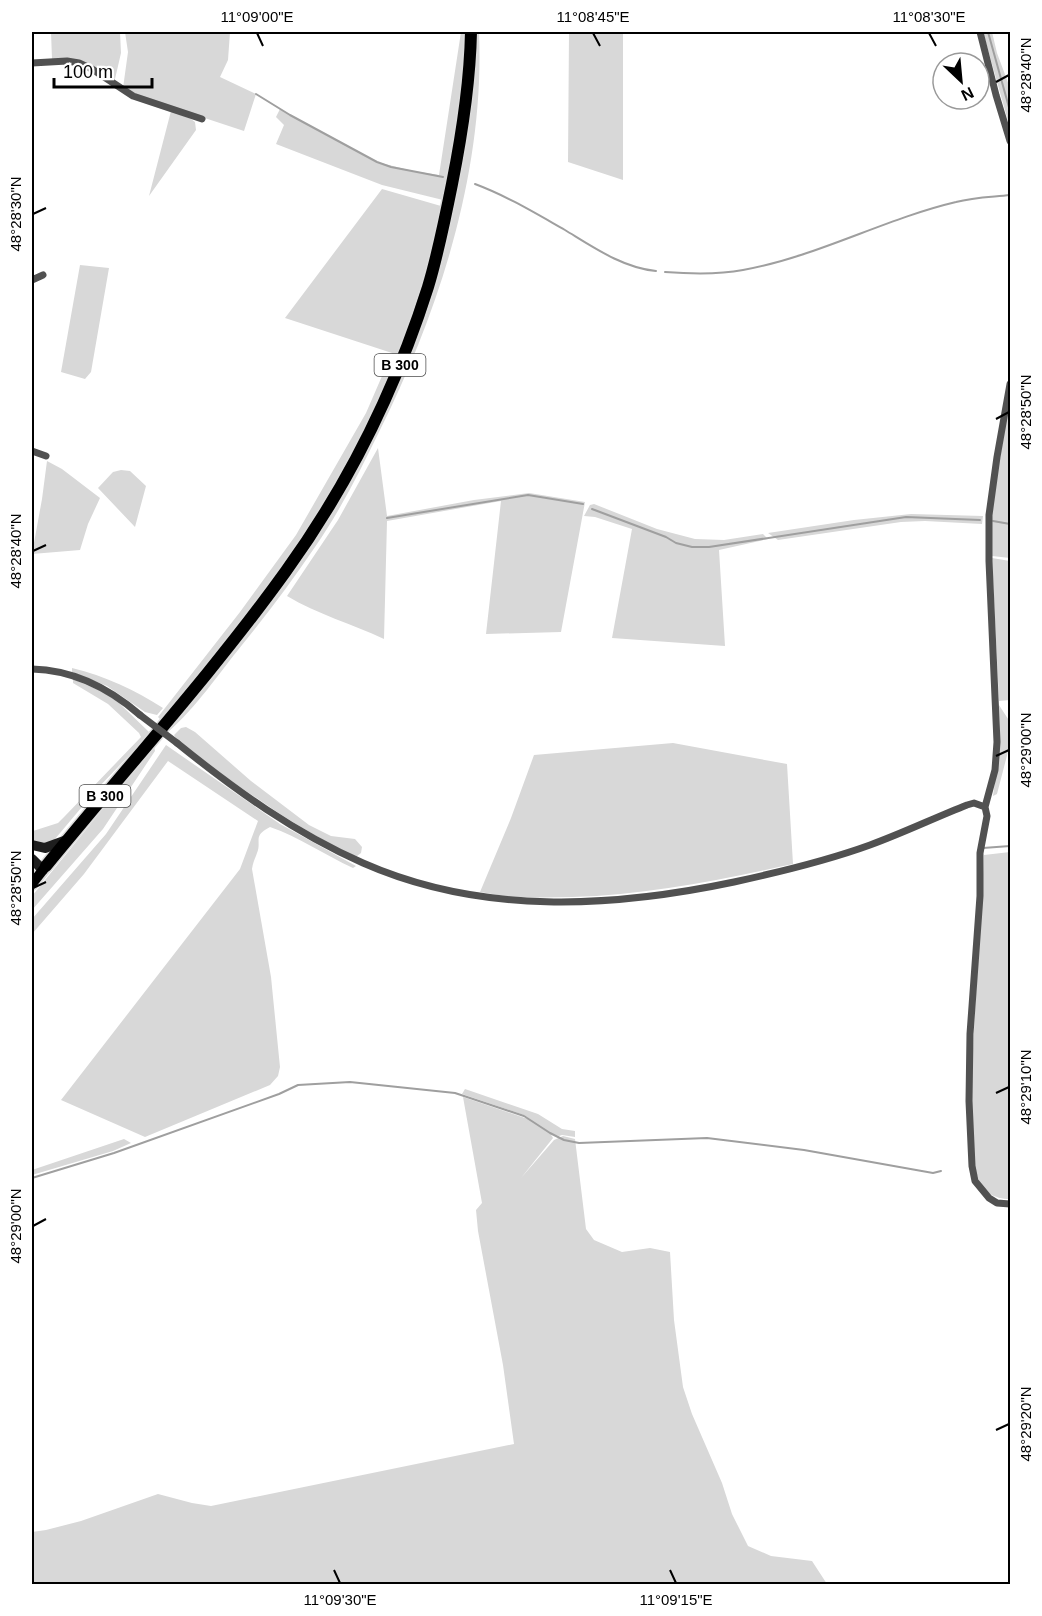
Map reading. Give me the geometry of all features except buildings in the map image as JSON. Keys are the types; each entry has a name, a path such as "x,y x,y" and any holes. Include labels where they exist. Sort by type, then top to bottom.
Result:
{"highway":[{"name":"B 300","path":"44,868 143,751 265,599 313,531 360,450 398,369 431,274 460,147 471,32"}],"main road":[{"path":"32,846 45,848 67,840"},
{"path":"32,846 40,856 44,868"},
{"path":"32,859 44,868"},
{"name":"B 300","path":"32,884 44,868"}],"street":[{"path":"980,32 1011,141"},
{"path":"32,63 67,61 79,63 133,96 202,119"},
{"path":"32,280 43,275"},
{"path":"1011,384 989,515 997,742 995,770 986,807 987,816 980,853 980,896 970,1034 969,1101 972,1166 975,1181 981,1190 997,1203 1011,1204"},
{"path":"32,451 46,456"},
{"path":"32,669 58,671 89,681 122,700 224,781 281,820 363,863 440,888 509,900 544,903 600,901 649,897 714,886 772,874 839,854 967,805 974,803 986,807"}],"shaded area":[{"path":"51,32 120,32 121,53 115,79 92,66 52,59"},
{"path":"125,32 230,32 228,60 220,77 256,94 244,131 132,94 123,88 128,52"},
{"path":"461,32 464,32 458,116 443,200 382,185 276,144 284,125 276,117 280,109 377,162 439,175"},
{"path":"475,32 479,32 479,84 466,187 439,288 401,385 349,491 315,547 207,690 169,731 289,574 420,322"},
{"path":"569,32 623,32 623,180 568,162"},
{"path":"983,32 992,32 1010,88 1010,128 991,60 991,51 988,51"},
{"path":"171,111 195,122 196,130 149,196"},
{"path":"382,189 441,206 421,289 390,372 337,479 306,530 273,580 237,628 161,720 158,717 240,612 296,535 366,413 392,353 285,318"},
{"path":"80,265 109,268 91,372 85,379 61,372"},
{"path":"1010,399 1010,558 992,556 990,516"},
{"path":"378,448 387,516 474,500 529,493 585,502 561,632 486,634 501,501 387,521 384,639 287,596 338,520"},
{"path":"47,461 62,469 100,498 88,524 80,550 32,554"},
{"path":"130,471 146,486 135,527 98,488 113,472"},
{"path":"594,504 657,529 695,539 724,540 763,534 768,539 719,550 725,646 612,638 632,529 595,517 584,516 590,505"},
{"path":"911,514 983,516 982,524 901,522 778,540 768,533 854,520"},
{"path":"992,558 1010,561 1010,700 999,701"},
{"path":"72,668 119,684 163,708 157,715 145,712 107,686 72,672"},
{"path":"73,679 103,692 119,703 149,732 50,844 32,842 32,830 58,823 141,737 108,704 73,683"},
{"path":"999,705 1010,722 1010,744 997,794 993,796 1000,744"},
{"path":"186,727 309,825 331,836 355,839 362,847 361,853 357,856 352,855 317,836 217,771 176,738 174,735 181,728"},
{"path":"673,743 787,764 793,864 710,881 600,896 537,897 480,892 534,755"},
{"path":"166,745 280,824 356,866 353,868 270,827 261,833 252,869 271,977 280,1067 278,1076 270,1085 145,1137 61,1100 240,869 258,821 168,761 84,874 32,934 32,919 106,834"},
{"path":"154,746 155,751 103,829 32,910 32,896"},
{"path":"1010,852 1010,1199 999,1198 989,1193 979,1181 972,1152 971,1127 984,855"},
{"path":"465,1089 538,1114 562,1129 575,1131 575,1137 550,1133 553,1138 521,1178 554,1140 563,1136 575,1139 586,1229 594,1240 622,1252 650,1248 670,1252 674,1320 683,1387 692,1414 722,1483 732,1514 748,1546 771,1556 812,1561 827,1584 32,1584 32,1532 81,1521 158,1494 211,1506 514,1444 503,1365 478,1231 476,1210 482,1203 463,1097 531,1120 524,1115 462,1094"},
{"path":"124,1139 131,1143 113,1151 32,1175 32,1170"}],"waterway":[{"path":"988,32 1010,111"},
{"path":"256,94 377,162 443,177"},
{"path":"475,184 521,205 609,256 632,266 656,271"},
{"path":"665,272 724,273 770,264 929,209 970,199 1010,195"},
{"path":"387,518 528,495 583,504"},
{"path":"592,509 666,537 676,543 692,547 709,547 906,517 980,520"},
{"path":"993,521 1010,524"},
{"path":"983,848 1010,846"},
{"path":"32,1178 114,1153 279,1094 298,1085 350,1082 455,1093 524,1116 564,1140 579,1143 707,1138 804,1150 933,1173 941,1171"}]}
